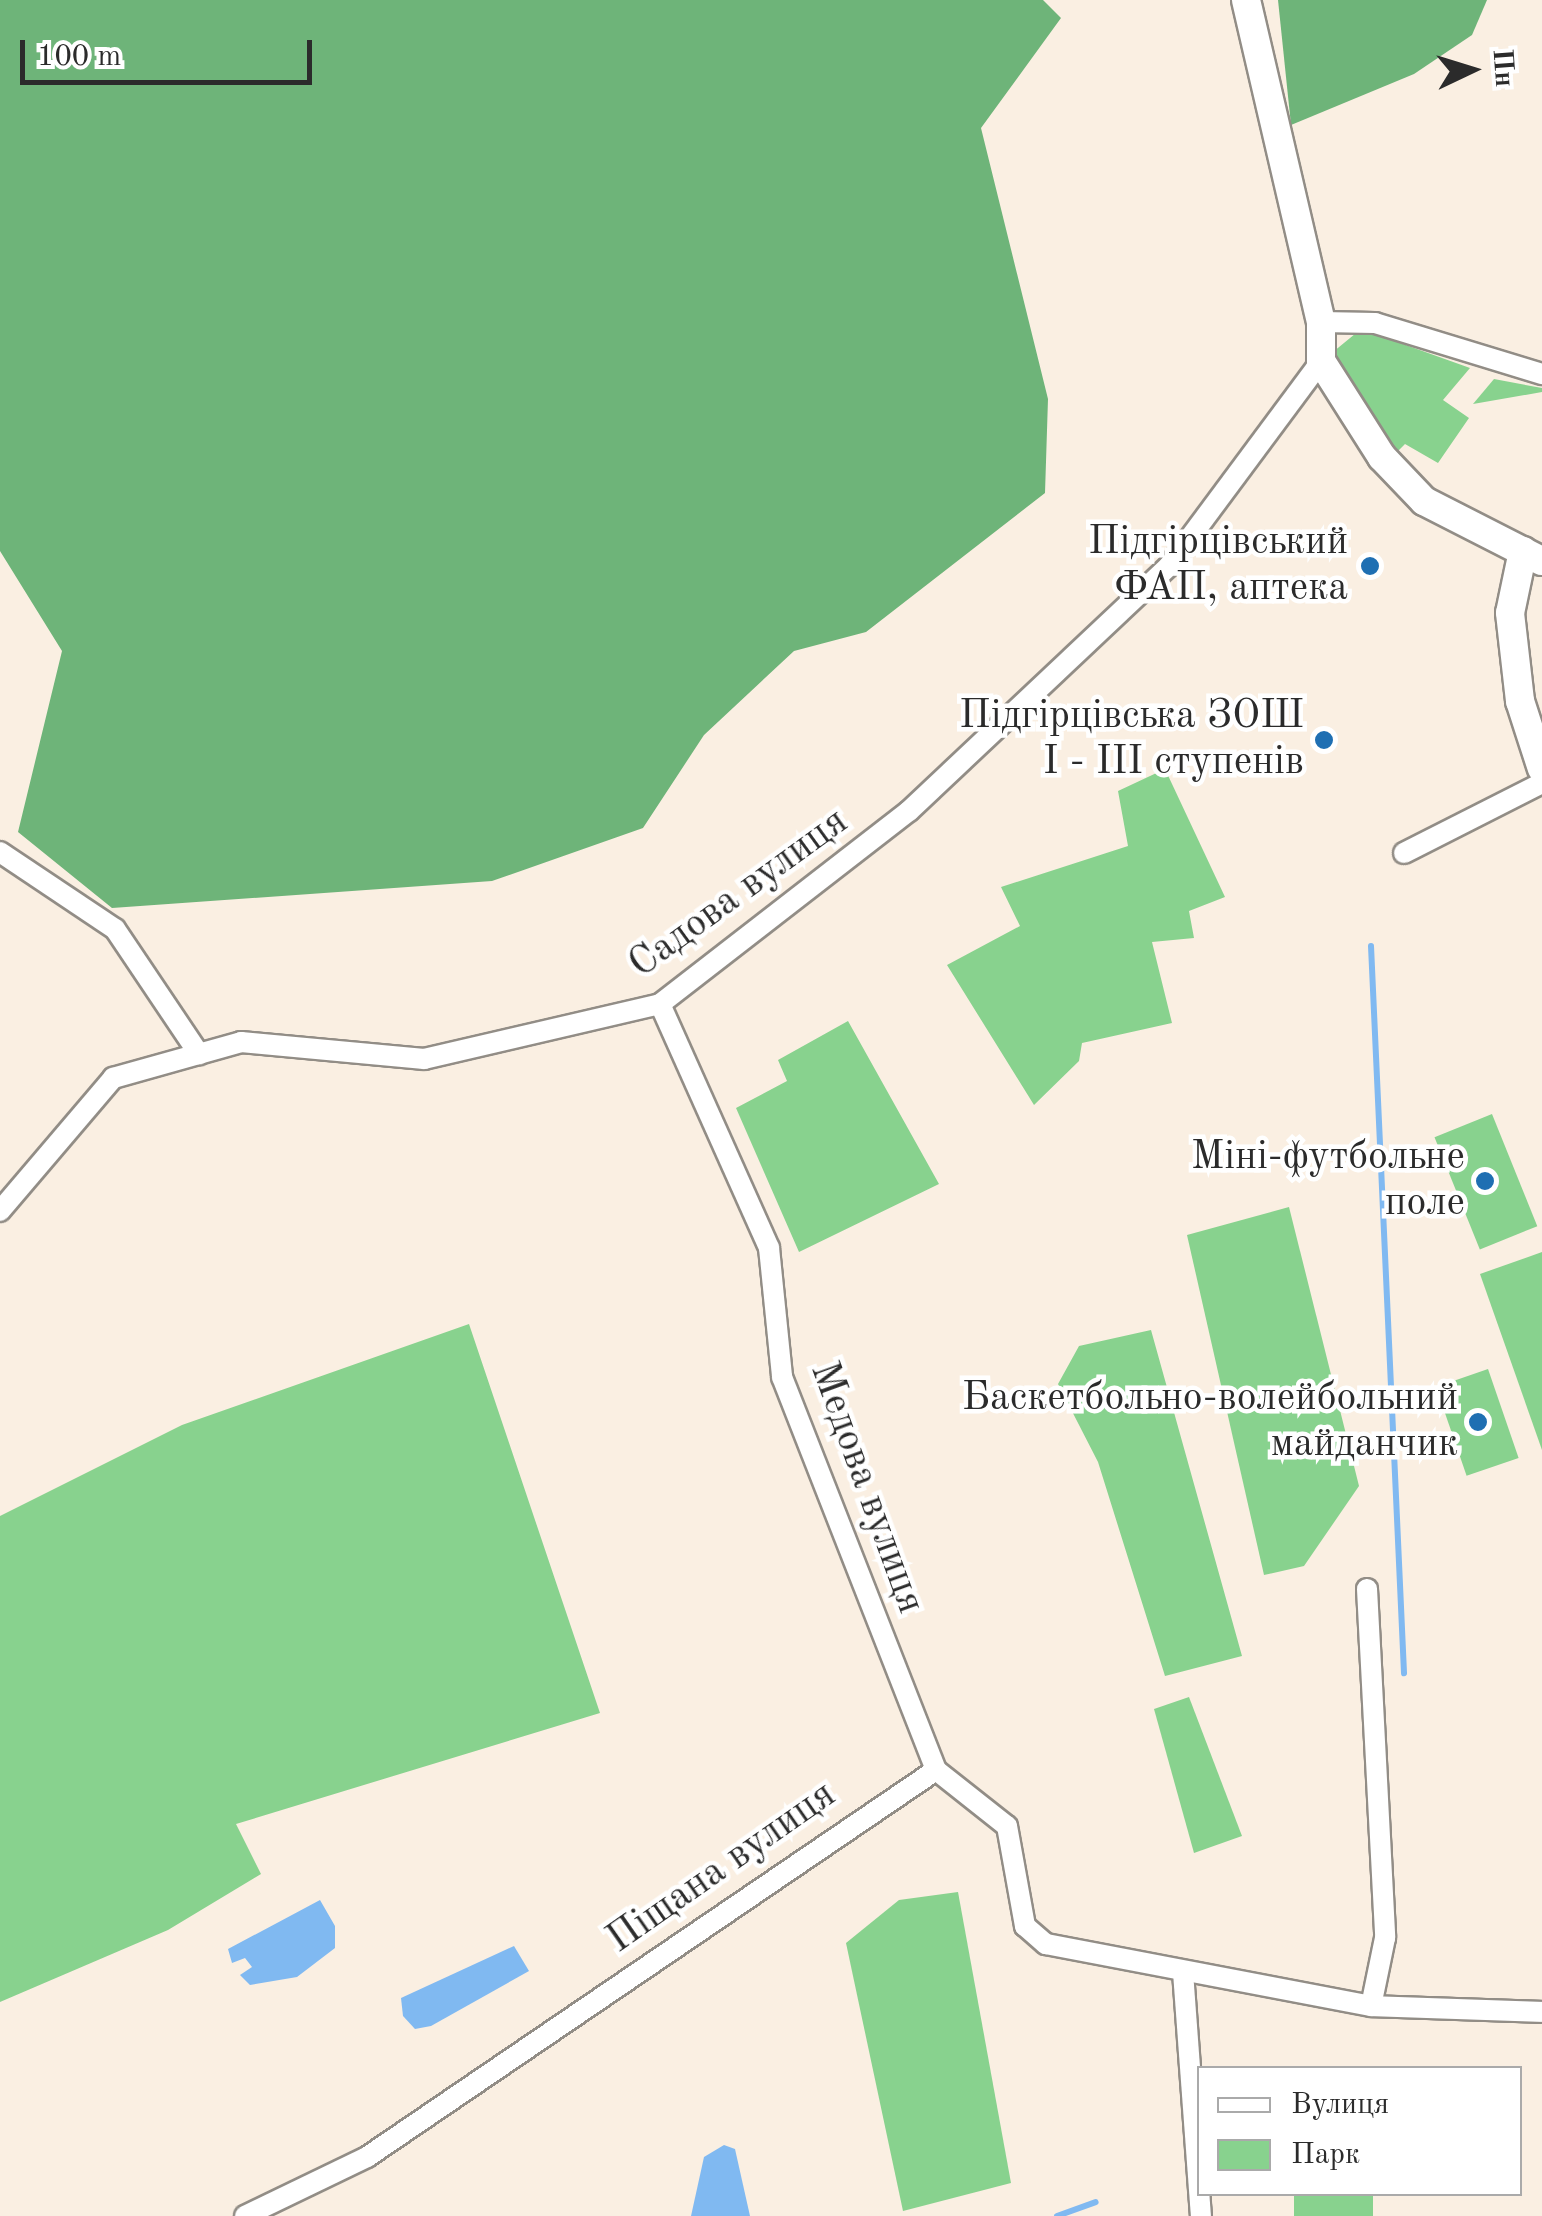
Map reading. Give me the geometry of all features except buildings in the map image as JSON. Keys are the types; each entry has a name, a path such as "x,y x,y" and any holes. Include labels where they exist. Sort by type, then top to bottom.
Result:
{"street":[{"path":"1246,0 1321,322 1321,361 1382,456 1424,502 1532,556 1510,613 1520,700 1542,769"},
{"path":"1321,322 1375,323 1542,374"},
{"name":"Садова вулиця","path":"0,1211 113,1078 240,1042 424,1059 660,1004 909,811 1169,566 1321,361"},
{"path":"1404,853 1542,783"},
{"path":"0,852 115,930 199,1054"},
{"name":"Медова вулиця","path":"660,1004 769,1248 782,1377 936,1770"},
{"path":"1367,1589 1384,1938 1371,2006"},
{"path":"936,1770 1007,1826 1026,1926 1046,1944 1371,2006 1542,2012"},
{"name":"Піщана вулиця","path":"245,2216 367,2157 936,1770"},
{"path":"1184,1972 1197,2159"}],"green space":[{"path":"0,0 1043,0 1061,18 981,128 1048,399 1045,493 866,632 794,651 704,735 643,828 492,881 112,908 18,832 62,651 0,551"},
{"path":"1278,0 1487,0 1472,35 1414,74 1291,125"},
{"path":"1361,329 1470,368 1443,400 1469,418 1438,463 1405,444 1394,455 1333,352"},
{"path":"1494,379 1542,388 1542,392 1473,404"},
{"path":"1165,769 1225,897 1189,911 1194,938 1152,942 1172,1023 1082,1043 1079,1061 1034,1105 947,965 1020,926 1001,887 1128,846 1118,791"},
{"path":"848,1021 939,1184 799,1252 736,1108 787,1081 778,1060"},
{"name":"Міні-футбольне поле","path":"1492,1114 1537,1226 1480,1249 1435,1137"},
{"path":"1289,1207 1359,1486 1304,1566 1264,1575 1187,1235"},
{"path":"1542,1252 1542,1450 1480,1274"},
{"path":"469,1324 600,1713 236,1824 261,1874 168,1930 0,2002 0,1516 182,1425"},
{"path":"1151,1330 1242,1656 1165,1676 1098,1462 1058,1384 1079,1346"},
{"name":"Баскетбольно-волейбольний майданчик","path":"1488,1369 1519,1458 1467,1476 1436,1387"},
{"path":"1189,1697 1242,1836 1194,1853 1154,1709"},
{"path":"958,1892 1011,2183 903,2211 846,1943 899,1900"},
{"path":"1294,2196 1373,2196 1373,2216 1294,2216"}],"water":[{"path":"320,1900 335,1926 335,1948 297,1977 250,1985 240,1975 252,1967 245,1958 232,1963 228,1949"},
{"path":"514,1946 529,1971 431,2026 415,2029 403,2016 401,1998"},
{"path":"724,2145 735,2149 750,2216 691,2216 704,2157"}],"waterway":[{"path":"1371,946 1404,1673"},
{"path":"1057,2216 1096,2202"}],"place":[{"name":"Підгірцівський ФАП, аптека","path":"1370,566"},
{"name":"Підгірцівська ЗОШ І - ІІІ ступенів","path":"1324,740"},
{"name":"Міні-футбольне поле","path":"1485,1181"},
{"name":"Баскетбольно-волейбольний майданчик","path":"1478,1422"}]}
